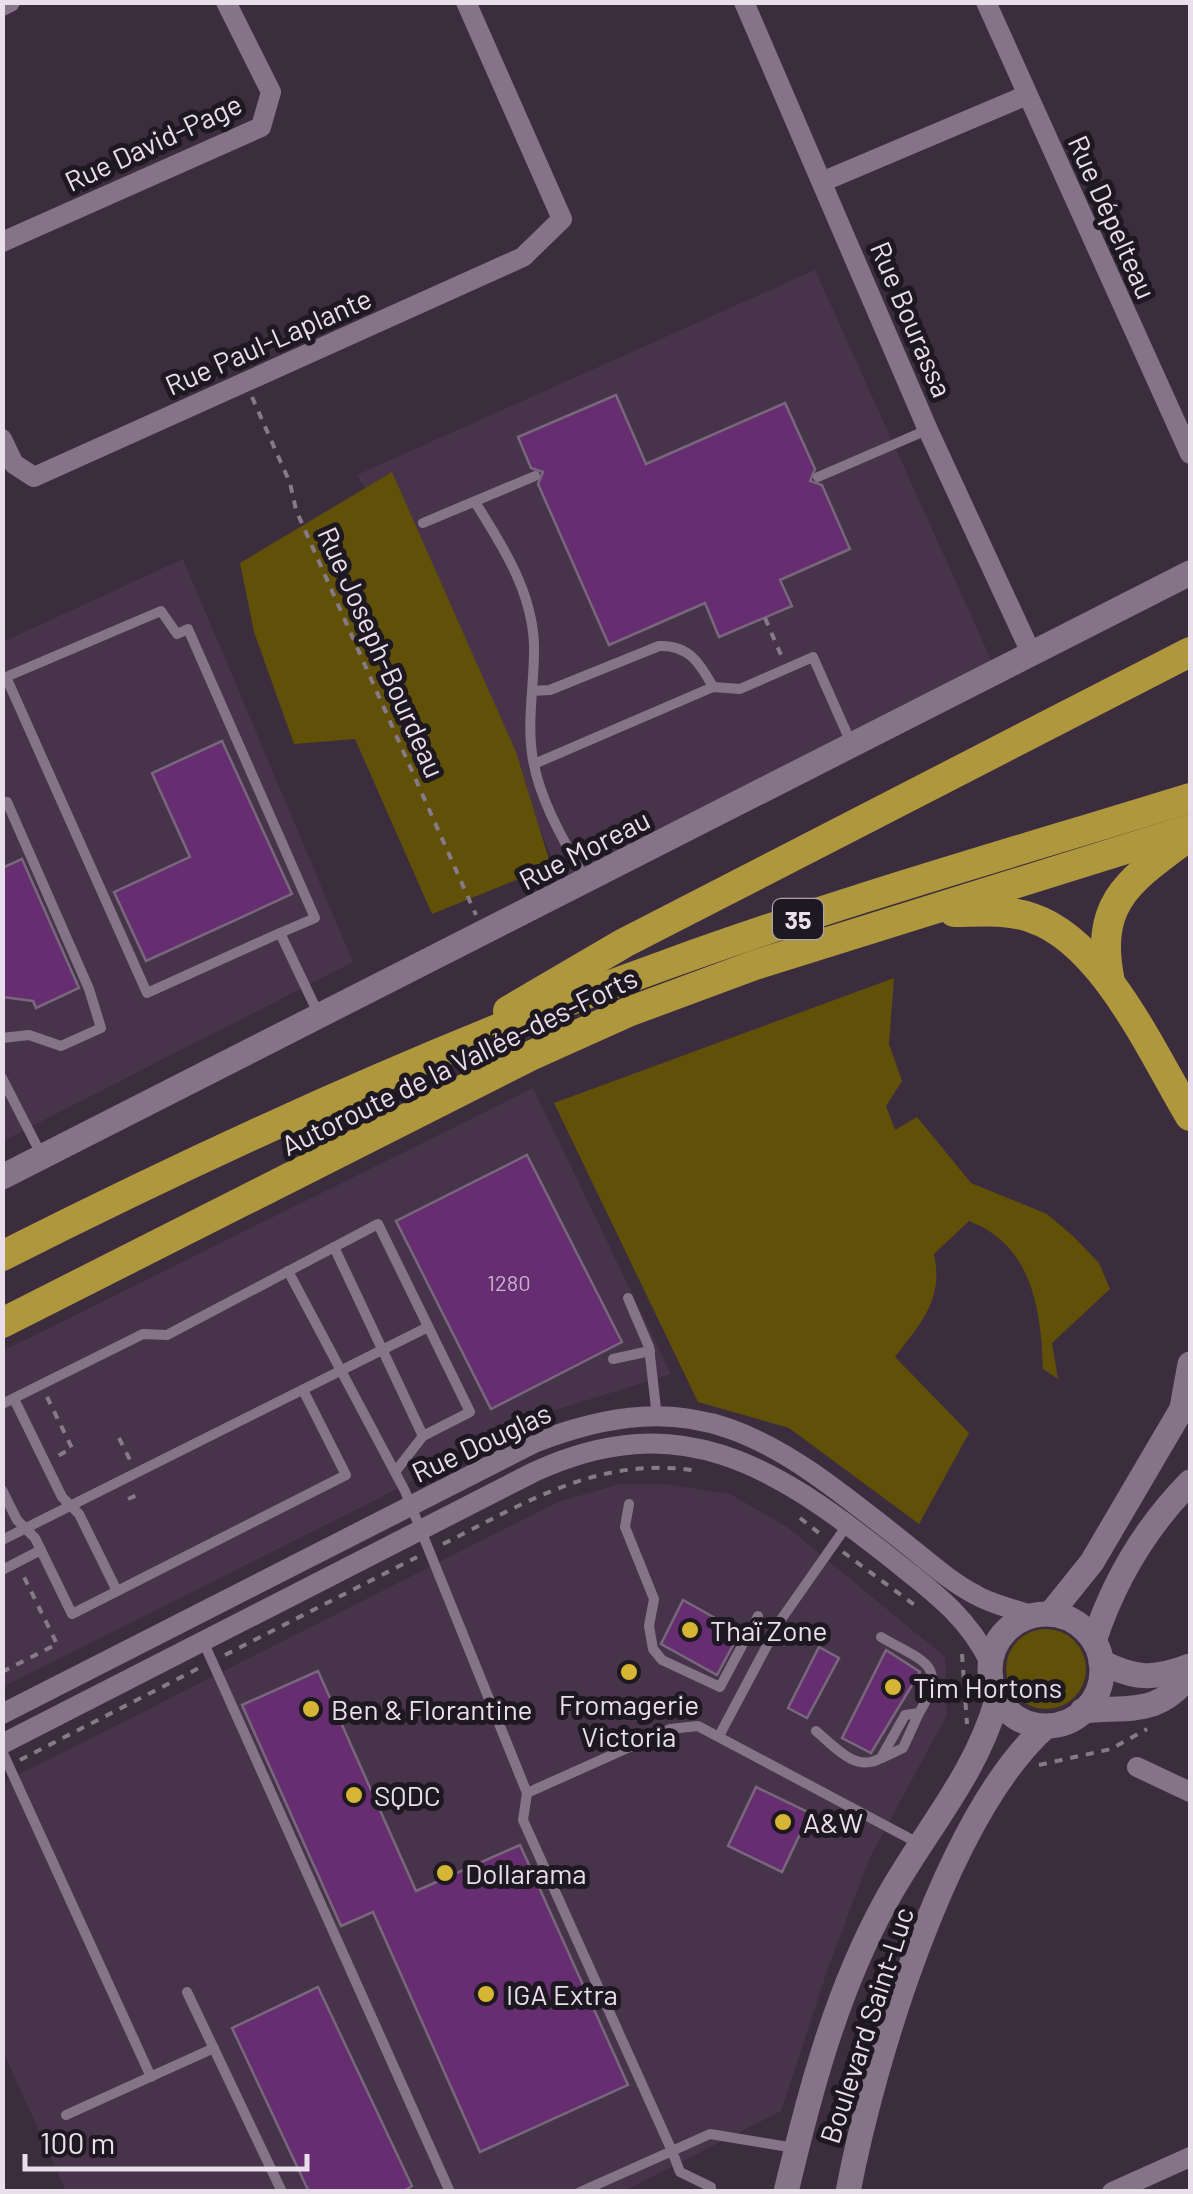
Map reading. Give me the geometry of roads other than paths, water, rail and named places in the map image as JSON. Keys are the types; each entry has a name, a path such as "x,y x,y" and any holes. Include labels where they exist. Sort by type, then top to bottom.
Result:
{"highway":[{"path":"415,1066 624,943 1190,652"},
{"name":"Autoroute de la Vallée-des-Forts","path":"2,1256 158,1180 415,1066 734,940 1190,798"},
{"path":"1110,982 1104,940 1114,904 1131,881 1190,832"},
{"name":"Autoroute de la Vallée-des-Forts","path":"2,1323 578,1034 729,974 1190,832"},
{"path":"921,912 1031,917 1066,936 1110,982 1190,1116"}],"street":[{"path":"2,6 10,2"},
{"name":"Rue David-Page","path":"2,242 261,127 271,92 226,2"},
{"name":"Rue Paul-Laplante","path":"2,439 14,464 34,477 523,256 562,219 466,2"},
{"name":"Rue Bourassa","path":"744,2 928,430 1032,654"},
{"name":"Rue Dépelteau","path":"986,2 1190,454"},
{"path":"824,181 1027,95"},
{"name":"Rue Moreau","path":"2,1177 1190,573"},
{"path":"1190,1364 1186,1402 1092,1562 1042,1614 1004,1634 990,1663 997,1700 1014,1718 1044,1728 1082,1712 1156,1704 1176,1694 1190,1670"},
{"name":"Rue Douglas","path":"2,1714 564,1432 608,1421 657,1418 718,1424 750,1434 800,1462 963,1617 990,1663"},
{"name":"Rue Douglas","path":"2,1748 419,1532 570,1457 600,1449 654,1444 713,1452 766,1469 854,1517 962,1587 1042,1614"},
{"path":"1082,1712 1096,1694 1106,1607 1144,1537 1190,1482"},
{"path":"1042,1614 1077,1622 1098,1651 1141,1678 1190,1670"},
{"name":"Boulevard Saint-Luc","path":"786,2192 814,2076 854,1968 886,1900 970,1768 997,1700"},
{"name":"Boulevard Saint-Luc","path":"848,2192 878,2070 925,1925 1007,1769 1044,1728"},
{"path":"1137,1767 1190,1792"},
{"path":"1112,2192 1190,2157"}],"lane":[{"path":"818,477 928,430"},
{"path":"423,524 535,476"},
{"path":"475,502 512,566 527,605 534,643 534,764 546,805 586,882"},
{"path":"160,611 177,634 188,629 315,918 280,933 147,993 6,677 160,611"},
{"path":"532,690 550,690 659,646 671,646 699,661 713,687"},
{"path":"534,764 713,687 740,689 813,658 853,746"},
{"path":"2,804 8,802 101,1028 61,1046 28,1035 2,1038"},
{"path":"280,933 320,1016"},
{"path":"2,1078 42,1157"},
{"path":"117,1591 8,1401 143,1334 168,1335 378,1224 470,1412 423,1436 395,1472"},
{"path":"334,1247 423,1436"},
{"path":"288,1271 410,1506 528,1793 523,1820 680,2172 711,2187 710,2192"},
{"path":"628,1298 650,1351 657,1418"},
{"path":"2,1540 428,1326"},
{"path":"614,1359 650,1351"},
{"path":"2,1490 17,1520 41,1550 72,1614 346,1475 304,1390"},
{"path":"629,1504 625,1527 654,1599 650,1639 662,1660 720,1687 758,1616"},
{"path":"718,1736 780,1622 854,1517"},
{"path":"2,1570 41,1550"},
{"path":"816,1732 862,1764 881,1758 905,1715 919,1713 934,1688 935,1675 930,1666 882,1637"},
{"path":"203,1641 450,2192"},
{"path":"528,1793 670,1729 698,1726 922,1846"},
{"path":"2,1748 151,2077"},
{"path":"187,1992 282,2192"},
{"path":"66,2115 214,2048"},
{"path":"580,2192 710,2134 796,2148"}],"place":[{"name":"Thaï Zone","path":"690,1630"},
{"name":"Fromagerie Victoria","path":"629,1672"},
{"name":"Tim Hortons","path":"893,1687"},
{"name":"Ben & Florantine","path":"311,1709"},
{"name":"SQDC","path":"354,1795"},
{"name":"A&W","path":"783,1822"},
{"name":"Dollarama","path":"445,1873"},
{"name":"IGA Extra","path":"486,1994"}]}
